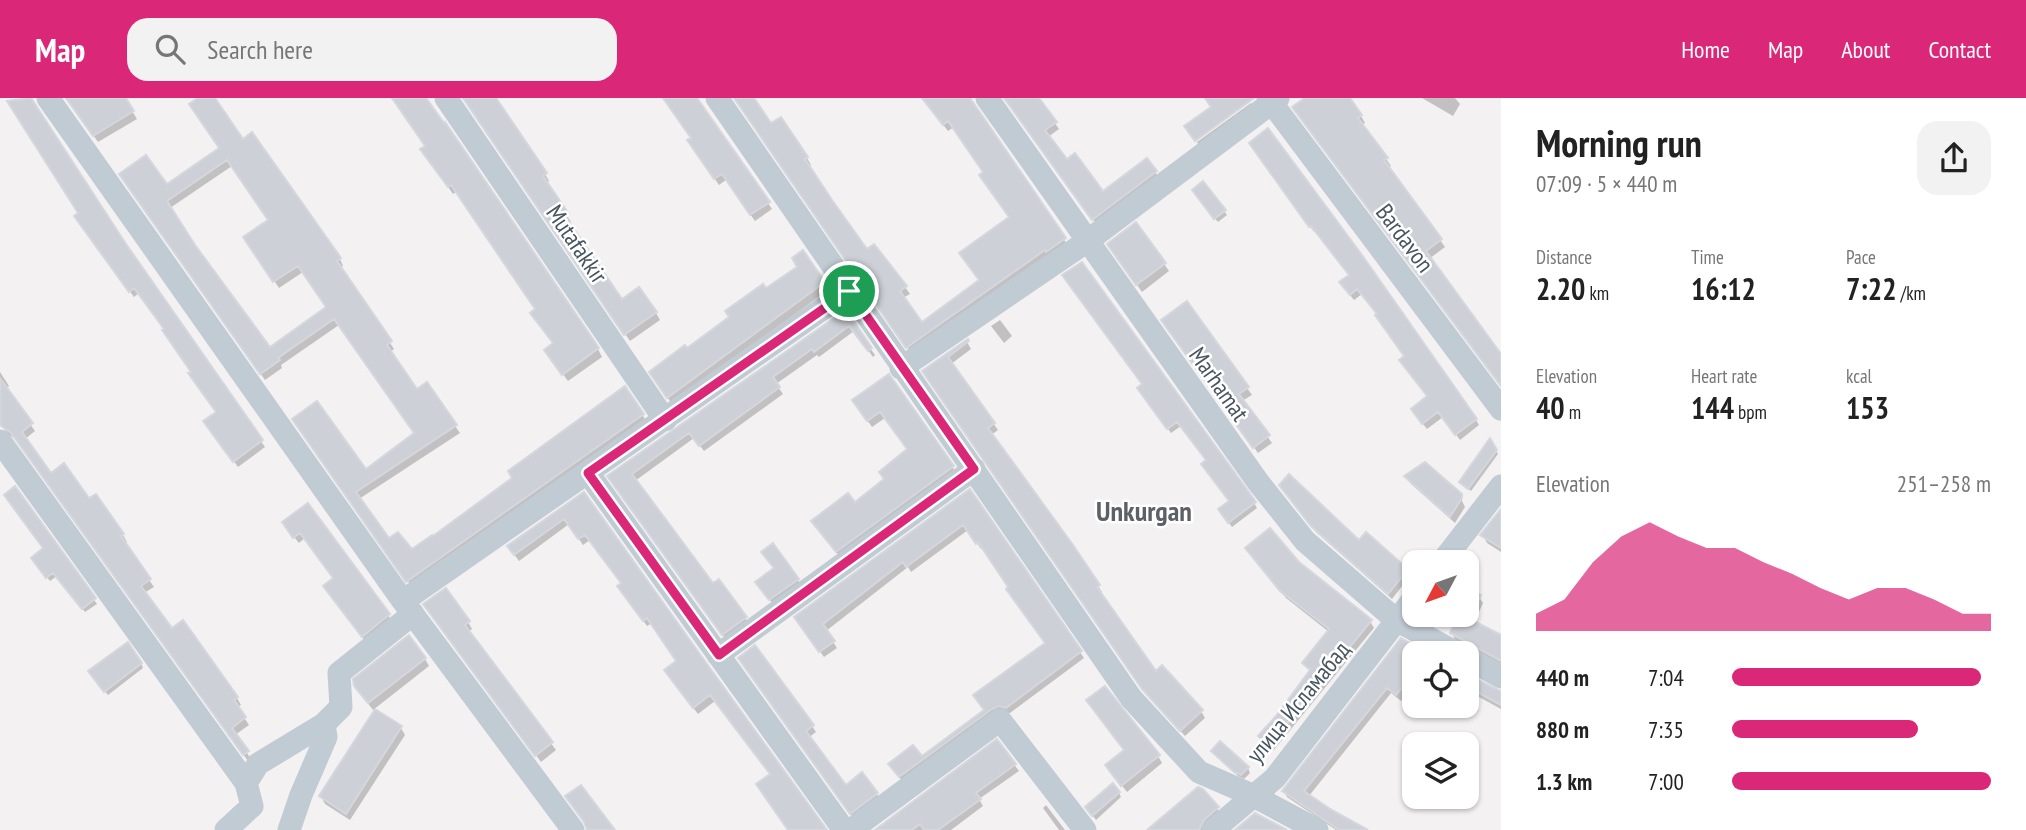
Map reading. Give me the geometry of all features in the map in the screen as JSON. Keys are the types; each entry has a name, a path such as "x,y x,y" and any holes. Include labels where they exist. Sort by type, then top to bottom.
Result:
{"street":[{"path":"48,98 408,607 573,830"},
{"name":"Mutafakkir","path":"446,98 665,420"},
{"path":"717,98 1131,698 1199,772 1252,795 1317,830"},
{"name":"Marhamat","path":"987,98 1086,242 1258,482 1305,541 1396,620 1435,641"},
{"path":"901,368 1086,242 1273,100"},
{"name":"Bardavon","path":"1273,100 1501,409"},
{"path":"246,783 258,764 324,724 341,707 339,673 408,607 588,473 849,291"},
{"path":"0,441 246,783 252,806 226,830"},
{"path":"719,655 974,469"},
{"path":"588,473 844,830"},
{"path":"1451,550 1501,486"},
{"name":"улица Исламабад","path":"1213,830 1275,778 1402,613"},
{"path":"1479,665 1501,677"},
{"path":"851,830 1000,720 1085,830"},
{"path":"289,830 326,737 324,724"}],"building":[{"path":"31,98 126,244 263,440 233,462 203,421 216,412 188,373 191,372 134,288 129,292 74,216 78,213 7,101"},
{"path":"66,98 126,98 134,111 93,136"},
{"path":"198,98 215,98 243,139 252,132 341,258 337,261 392,341 387,345 417,389 427,382 457,425 356,492 389,538 398,532 412,549 433,536 512,478 508,471 625,386 644,414 406,582 292,419 317,401 366,469 414,433 334,319 278,358 280,360 260,374 119,174 146,155 167,184 219,148 189,104","holes":["227,160 268,220 243,237 273,282 298,266 326,307 270,347 195,245 167,201"]},
{"path":"392,98 426,98 599,348 562,375 544,350 553,343 530,313 535,309 451,185 448,187 420,149 425,146"},
{"path":"463,98 496,98 547,173 543,176 569,214 565,216 622,299 639,287 657,312 624,335"},
{"path":"663,98 697,98 770,202 750,215 722,174 714,179 687,140 691,138"},
{"path":"734,98 754,98 771,123 781,117 808,157 805,159 867,249 874,244 907,286 900,291 922,322 979,280 959,253 1009,217 979,175 983,172 948,121 943,125 922,98 970,98 1066,238 906,348"},
{"path":"1004,98 1039,98 1057,122 1045,130 1067,159 1075,153 1103,191 1147,158 1157,171 1092,220"},
{"path":"1205,98 1254,98 1195,141 1184,126 1211,107"},
{"path":"1305,98 1350,98 1362,115 1358,118 1388,158 1384,160 1442,239 1426,251 1501,354 1501,386 1292,107"},
{"path":"1268,128 1362,255 1477,419 1455,435 1438,412 1422,424 1411,409 1427,396 1399,360 1404,356 1357,289 1350,295 1339,282 1349,275 1311,226 1309,227 1249,143"},
{"path":"1203,181 1226,210 1214,219 1192,190"},
{"path":"1136,222 1166,263 1136,285 1107,244"},
{"path":"803,250 825,282 667,398 649,372 729,317 725,311 763,284 766,288 797,267 792,258"},
{"path":"1082,262 1256,502 1228,523 1218,509 1229,501 1201,464 1206,460 1177,422 1167,429 1137,388 1142,384 1062,275"},
{"path":"1187,301 1249,387 1239,394 1270,435 1253,448 1161,320"},
{"path":"846,310 872,348 868,351 849,326 773,377 780,387 699,446 689,433 632,474 713,583 719,579 747,617 722,635 607,476"},
{"path":"968,339 969,341 948,357 995,423 988,428 1073,545 1100,585 1097,587 1156,671 1162,665 1203,710 1180,731 1142,689 922,371"},
{"path":"889,374 954,466 836,552 811,521 848,493 855,502 884,479 879,472 907,449 880,412 867,421 852,400"},
{"path":"0,378 33,423 22,432 51,473 64,463 89,498 96,494 151,579 141,586 172,628 183,620 238,697 234,700 246,717 232,728 249,751 243,755 11,433 0,425"},
{"path":"1490,438 1497,450 1468,489 1459,482"},
{"path":"1425,462 1462,494 1450,517 1404,476"},
{"path":"1289,474 1359,540 1366,532 1402,564 1402,576 1388,594 1311,526 1279,485"},
{"path":"15,486 96,598 82,609 53,573 46,578 31,558 43,548 4,495"},
{"path":"970,489 1082,651 1006,708 999,706 992,709 899,777 888,764 913,745 922,756 984,710 973,695 1045,643 1006,589 1008,587 978,542 976,544 963,525 906,567 903,562 823,624 835,641 819,652 794,617"},
{"path":"584,492 827,830 788,830 756,784 770,774 710,695 693,708 664,670 676,661 647,618 643,621 617,586 621,583 585,535 578,539 564,519 514,555 507,546"},
{"path":"308,503 390,614 362,637 323,586 333,578 300,533 293,538 282,522"},
{"path":"1501,509 1501,548 1480,535"},
{"path":"1270,528 1299,562 1372,620 1269,746 1258,736 1310,670 1302,663 1329,629 1280,591 1245,548"},
{"path":"773,543 799,579 769,600 755,582 774,568 761,552"},
{"path":"446,588 470,621 465,625 553,742 535,756 423,604"},
{"path":"1479,624 1501,635 1501,661 1479,649 1479,641 1465,641 1450,633 1453,627 1479,627"},
{"path":"409,635 426,658 368,703 354,686 353,679"},
{"path":"1401,638 1406,641 1402,641 1402,688 1396,695 1387,688 1304,791 1368,830 1339,830 1282,791"},
{"path":"128,642 142,663 104,692 88,671"},
{"path":"755,645 814,725 806,731 846,785 862,772 878,793 850,814 738,658"},
{"path":"1479,680 1501,691 1501,705 1479,693"},
{"path":"1105,686 1160,755 1121,786 1105,765 1124,750 1086,700"},
{"path":"375,709 402,726 346,814 319,796"},
{"path":"997,739 1016,764 976,793 981,799 938,830 924,830 920,824 912,830 875,830"},
{"path":"1220,741 1249,767 1241,775 1211,751"},
{"path":"1113,783 1120,792 1092,816 1085,807"},
{"path":"581,785 615,830 587,830 565,796"},
{"path":"1198,787 1219,807 1204,820 1199,830 1147,830"},
{"path":"1255,813 1287,830 1235,830"}],"district":[{"name":"Unkurgan","path":"1144,510"}],"route":[{"path":"849,291 974,469 719,655 588,473 849,291"}]}
